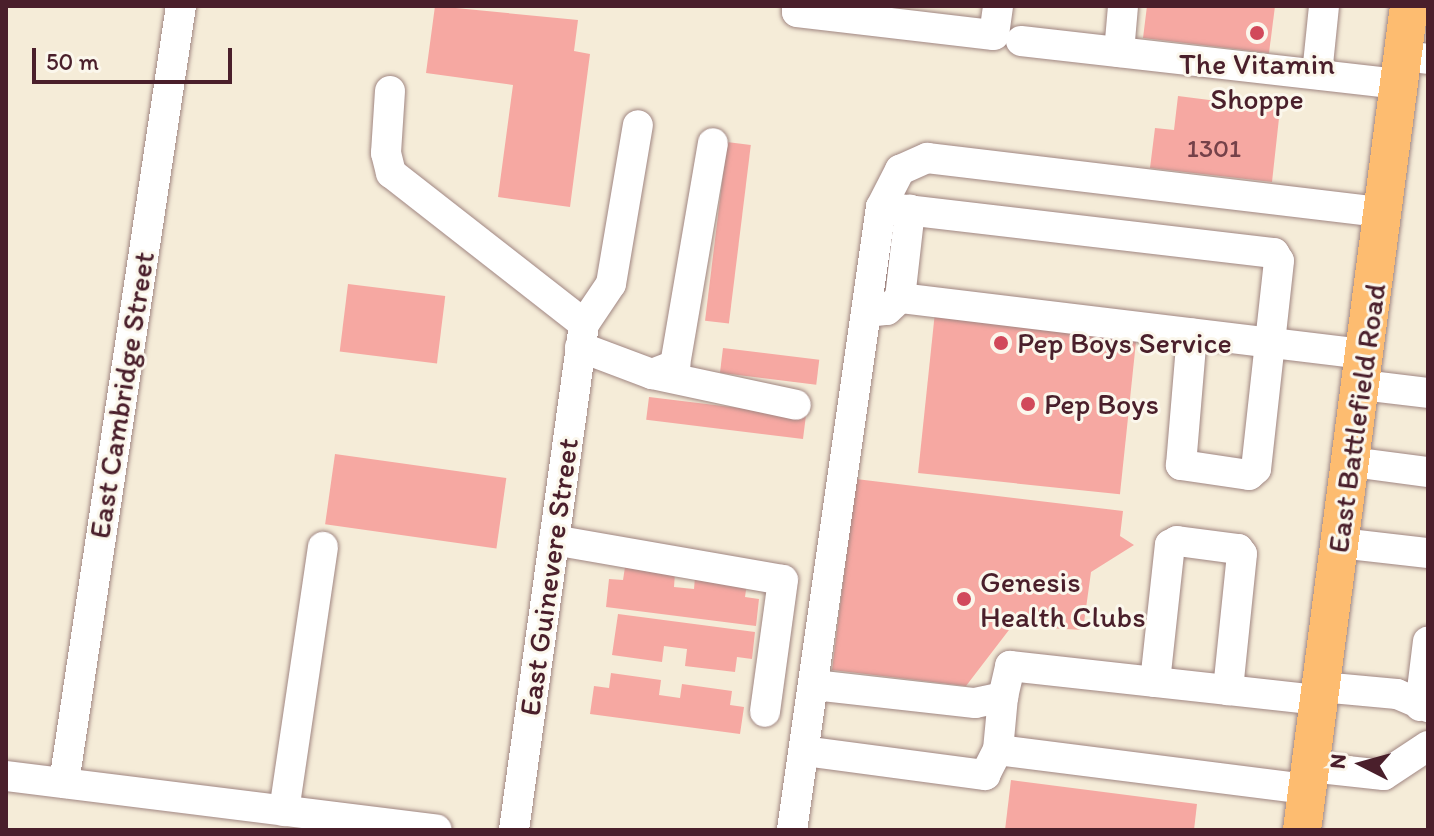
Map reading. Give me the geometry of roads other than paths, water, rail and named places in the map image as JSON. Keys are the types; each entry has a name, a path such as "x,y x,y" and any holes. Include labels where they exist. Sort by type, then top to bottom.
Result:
{"main road":[{"name":"East Battlefield Road","path":"1302,830 1385,213 1411,66 1409,6"}],"street":[{"name":"East Cambridge Street","path":"64,783 181,6"},
{"path":"797,6 797,12 994,35 998,6"},
{"path":"1119,52 1123,6"},
{"path":"1317,74 1324,6"},
{"path":"1021,41 1317,74 1411,66"},
{"path":"390,91 386,153 391,173 582,336 652,374 796,405"},
{"path":"582,336 611,284 638,125"},
{"path":"652,374 665,372 678,362 713,143"},
{"path":"900,298 896,208 900,170 927,158 1385,213"},
{"path":"792,830 867,312 896,208"},
{"path":"896,208 1274,253 1279,261 1256,469 1249,475 1181,465 1192,333"},
{"path":"867,312 887,310 900,298 1269,342 1364,369 1428,393"},
{"name":"East Guinevere Street","path":"514,830 582,336"},
{"path":"1352,462 1428,472"},
{"path":"554,540 783,580 765,712"},
{"path":"1155,682 1170,545 1177,541 1238,549 1242,554 1228,690"},
{"path":"1340,543 1428,553"},
{"path":"284,811 323,547"},
{"path":"804,751 985,775 998,750 993,699 1010,666 1228,690 1397,694 1424,706 1428,641"},
{"path":"814,685 993,699"},
{"path":"998,750 1309,778 1384,775 1428,746"},
{"path":"6,776 437,830"}],"place":[{"name":"The Vitamin Shoppe","path":"1257,33"},
{"name":"Pep Boys Service","path":"1001,343"},
{"name":"Pep Boys","path":"1028,404"},
{"name":"Genesis Health Clubs","path":"964,599"}]}
